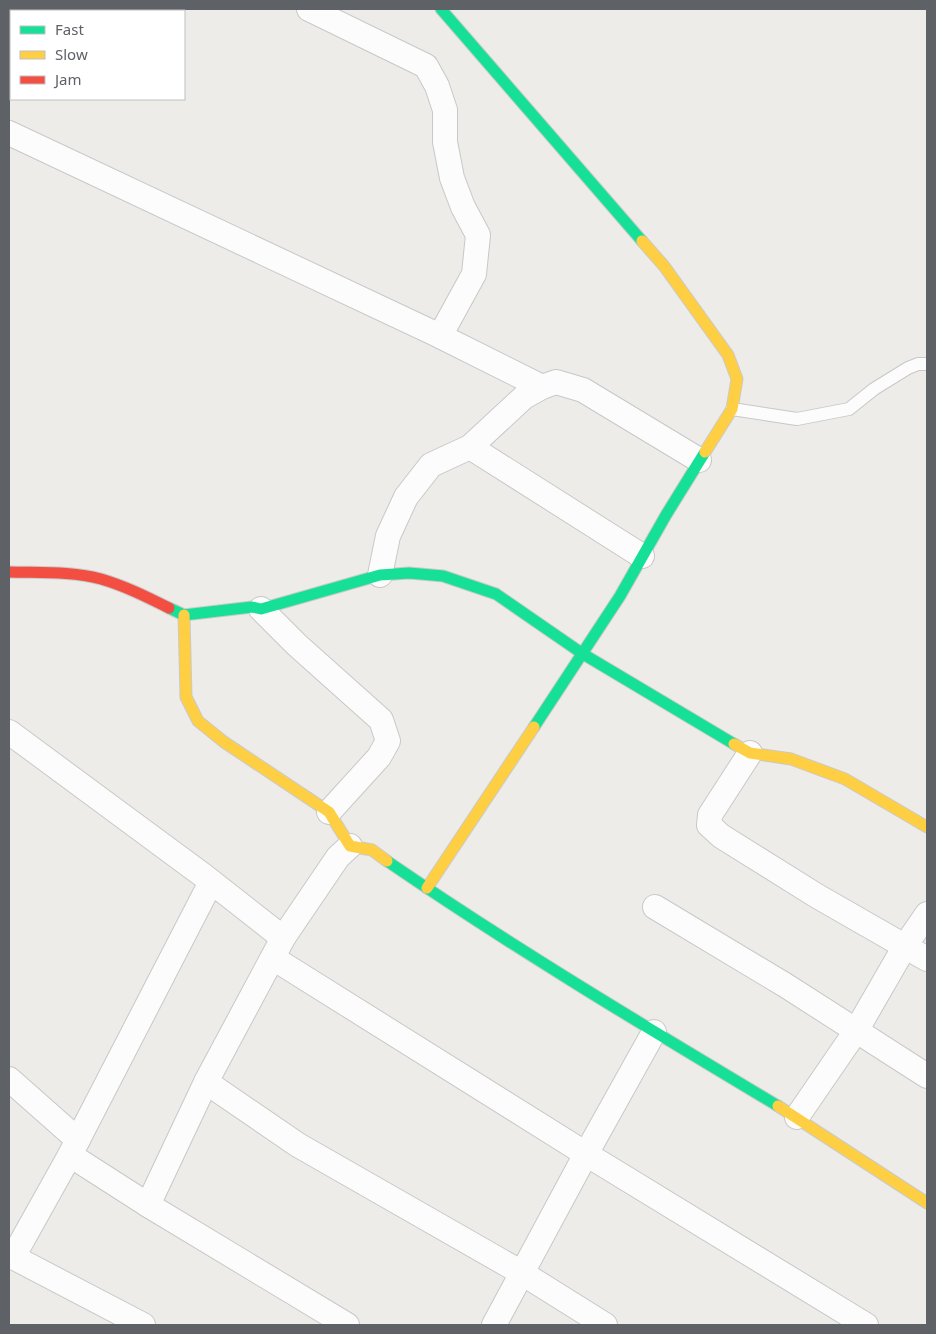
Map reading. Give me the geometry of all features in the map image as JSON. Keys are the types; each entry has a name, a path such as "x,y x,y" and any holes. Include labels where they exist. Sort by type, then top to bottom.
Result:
{"street":[{"path":"309,9 426,66 437,86 445,110 445,142 452,178 463,207 478,235 474,274 440,336"},
{"path":"427,888 583,654 699,460 732,410 737,379 728,355 664,266 441,9"},
{"path":"9,133 440,336 542,387"},
{"path":"380,575 388,536 406,497 431,465 470,448 524,397 542,387 556,382 584,390 699,460"},
{"path":"470,448 642,556"},
{"path":"9,572 75,574 100,579 130,589 184,615 252,608 260,609 380,575 409,573 442,576 496,594 583,654 750,753 791,759 845,779 927,827"},
{"path":"260,609 297,645 381,720 388,740 379,757 329,812"},
{"path":"184,615 186,697 198,721 224,742 329,812 350,846 372,850 427,888 654,1032 797,1117 927,1204"},
{"path":"9,732 211,882 278,948 586,1154 866,1325"},
{"path":"750,753 710,815 709,824 721,836 817,896 927,959"},
{"path":"148,1205 206,1082 278,948 338,857 350,846"},
{"path":"143,1325 11,1256 74,1148 211,882"},
{"path":"655,907 785,985 927,1076"},
{"path":"797,1117 856,1030 927,914"},
{"path":"494,1325 654,1032"},
{"path":"9,1079 74,1148 148,1205 347,1325"},
{"path":"206,1082 298,1145 522,1273 605,1325"}],"lane":[{"path":"732,410 797,419 849,409 874,389 908,368 918,364 927,364"}],"traffic: fast":[{"path":"441,9 642,241"},
{"path":"534,727 620,596 666,515 705,452"},
{"path":"169,608 184,615 252,607 261,609 380,575 409,573 443,576 496,594 583,654 734,744"},
{"path":"387,861 532,956 778,1106"}],"traffic: slow":[{"path":"642,241 664,266 728,355 737,379 732,409 705,452"},
{"path":"184,615 186,697 198,721 224,742 329,812 350,846 372,850 387,861"},
{"path":"427,888 534,727"},
{"path":"734,744 750,753 791,759 845,779 927,827"},
{"path":"778,1106 927,1203"}],"traffic: jam":[{"path":"9,572 90,576 127,588 169,608"}]}
